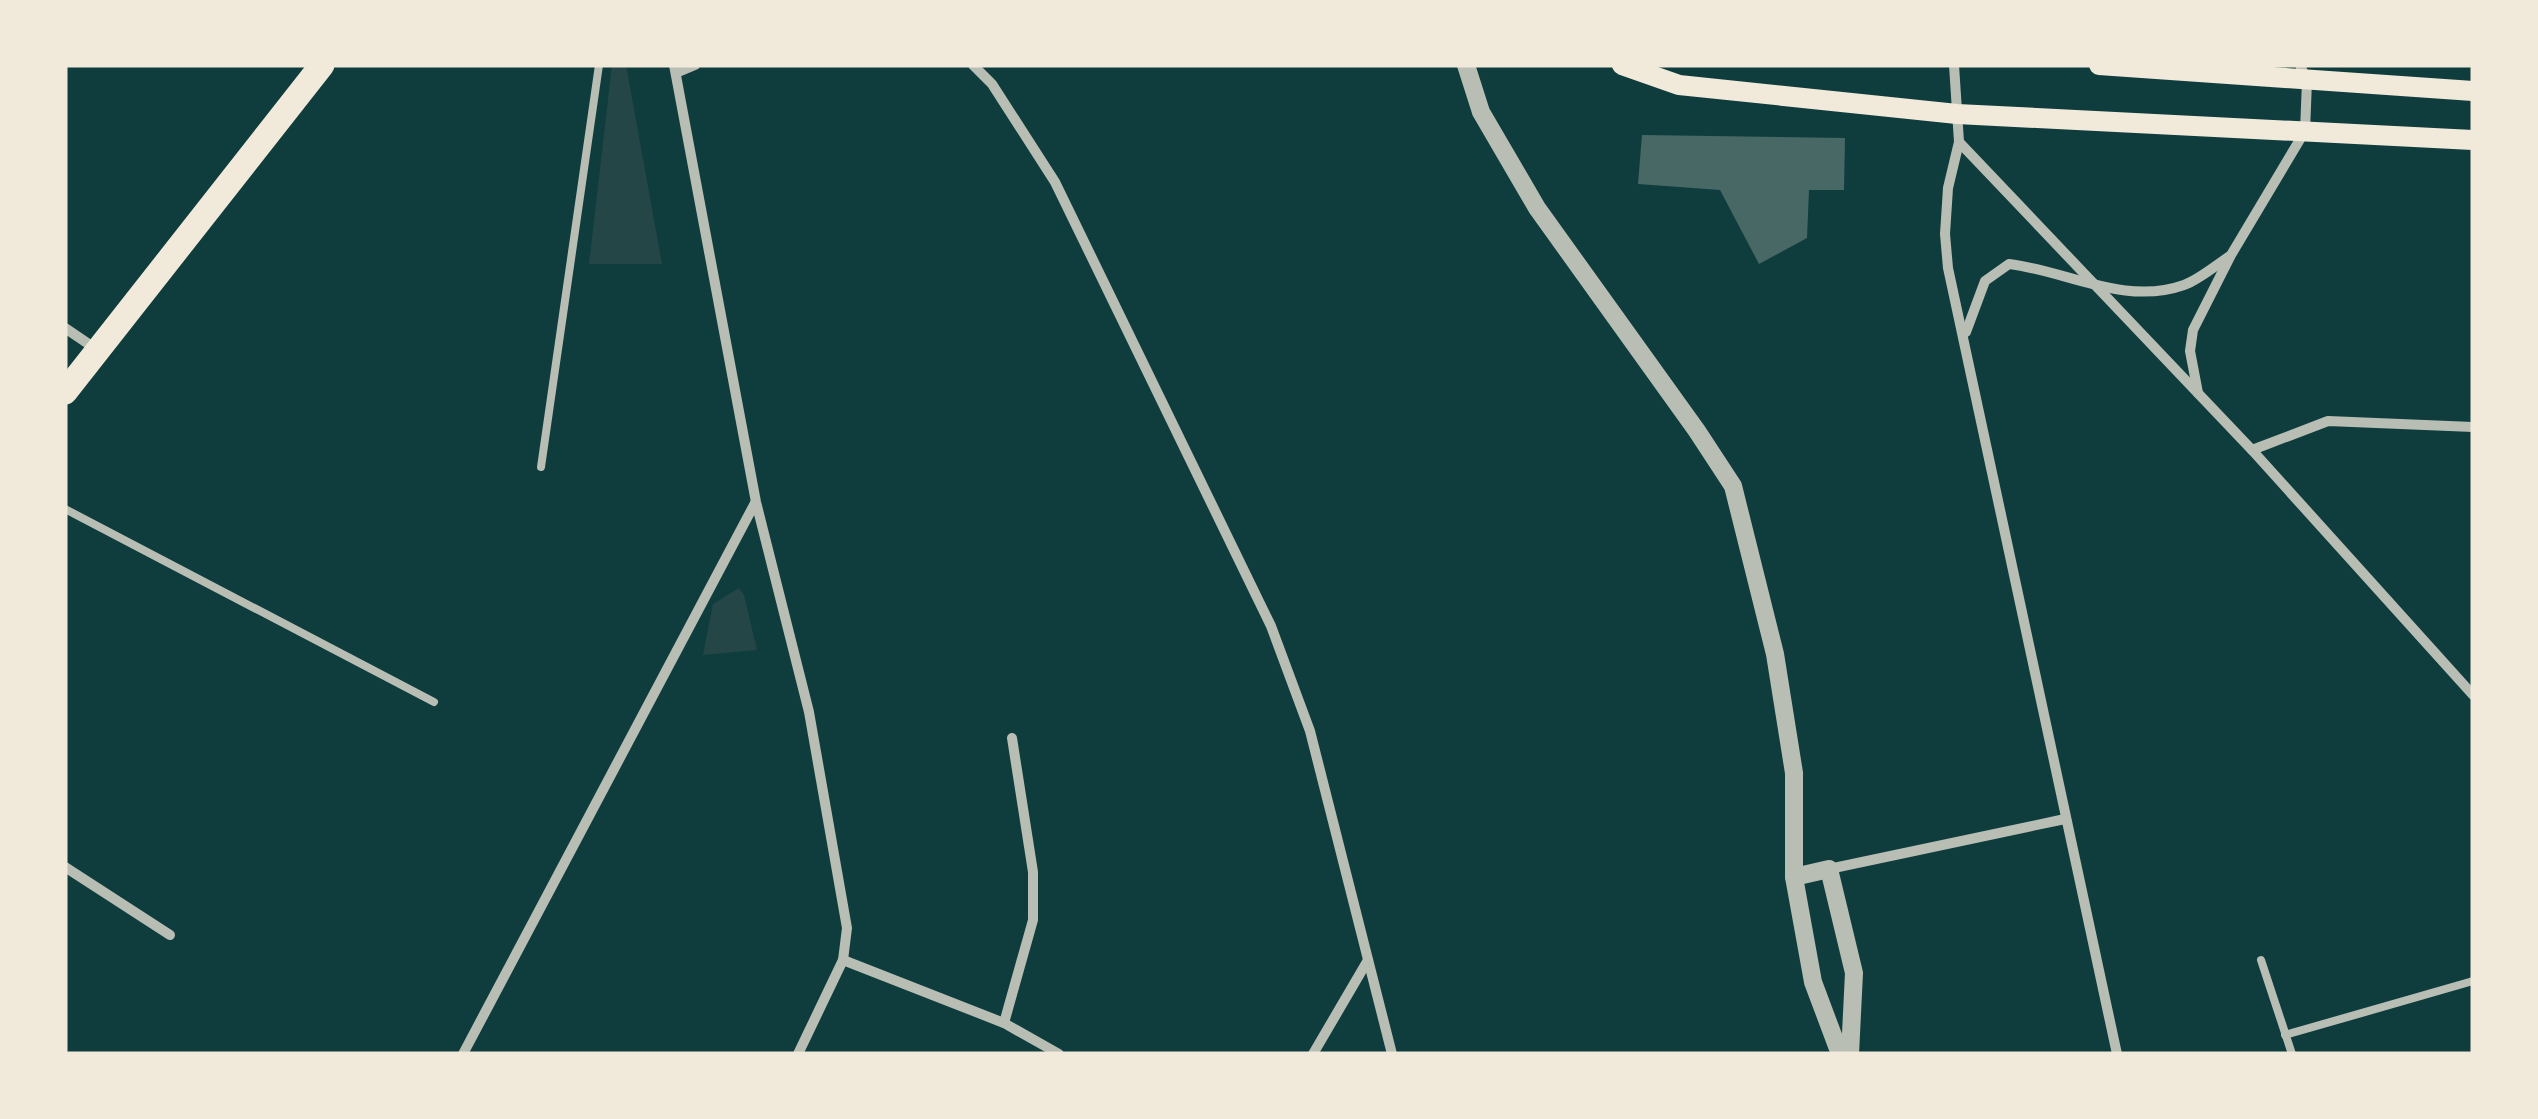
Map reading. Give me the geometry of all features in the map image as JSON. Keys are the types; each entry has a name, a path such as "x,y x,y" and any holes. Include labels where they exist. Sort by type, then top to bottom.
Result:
{"main road":[{"path":"65,392 322,65"},
{"path":"1622,65 1679,85 1957,114 2473,140"},
{"path":"2099,65 2303,73 2473,91"}],"street":[{"path":"695,65 675,69 756,502 810,712 848,928 843,960 798,1054"},
{"path":"973,65 992,84 1055,182 1272,626 1310,730 1392,1054"},
{"path":"1466,65 1481,112 1537,208 1734,486 1778,671 1794,773 1794,877 1813,982 1840,1054"},
{"path":"1954,65 1959,142 1948,188 1944,234 1948,268 2117,1054"},
{"path":"2198,394 2190,351 2194,330 2231,255 2305,131 2303,73"},
{"path":"1959,142 2252,450 2473,696"},
{"path":"1965,336 1985,281 2009,264 2045,268 2095,287 2153,290 2186,284 2231,255"},
{"path":"65,328 96,350"},
{"path":"2252,450 2328,421 2473,427"},
{"path":"463,1054 756,502"},
{"path":"1004,1022 1033,920 1033,872 1012,738"},
{"path":"1794,877 2065,820"},
{"path":"65,867 170,936"},
{"path":"1830,869 1854,973 1850,1054"},
{"path":"843,960 1004,1022 1059,1054"},
{"path":"1313,1054 1368,960"}],"lane":[{"path":"541,467 599,65"},
{"path":"65,509 434,702"},
{"path":"2261,960 2292,1054"},
{"path":"2285,1035 2473,981"}],"shaded area":[{"path":"612,65 626,65 662,264 589,264"},
{"path":"739,588 757,650 703,655 713,604"}],"building":[{"path":"1642,135 1845,138 1844,190 1809,190 1807,238 1759,264 1720,190 1638,184"}]}
